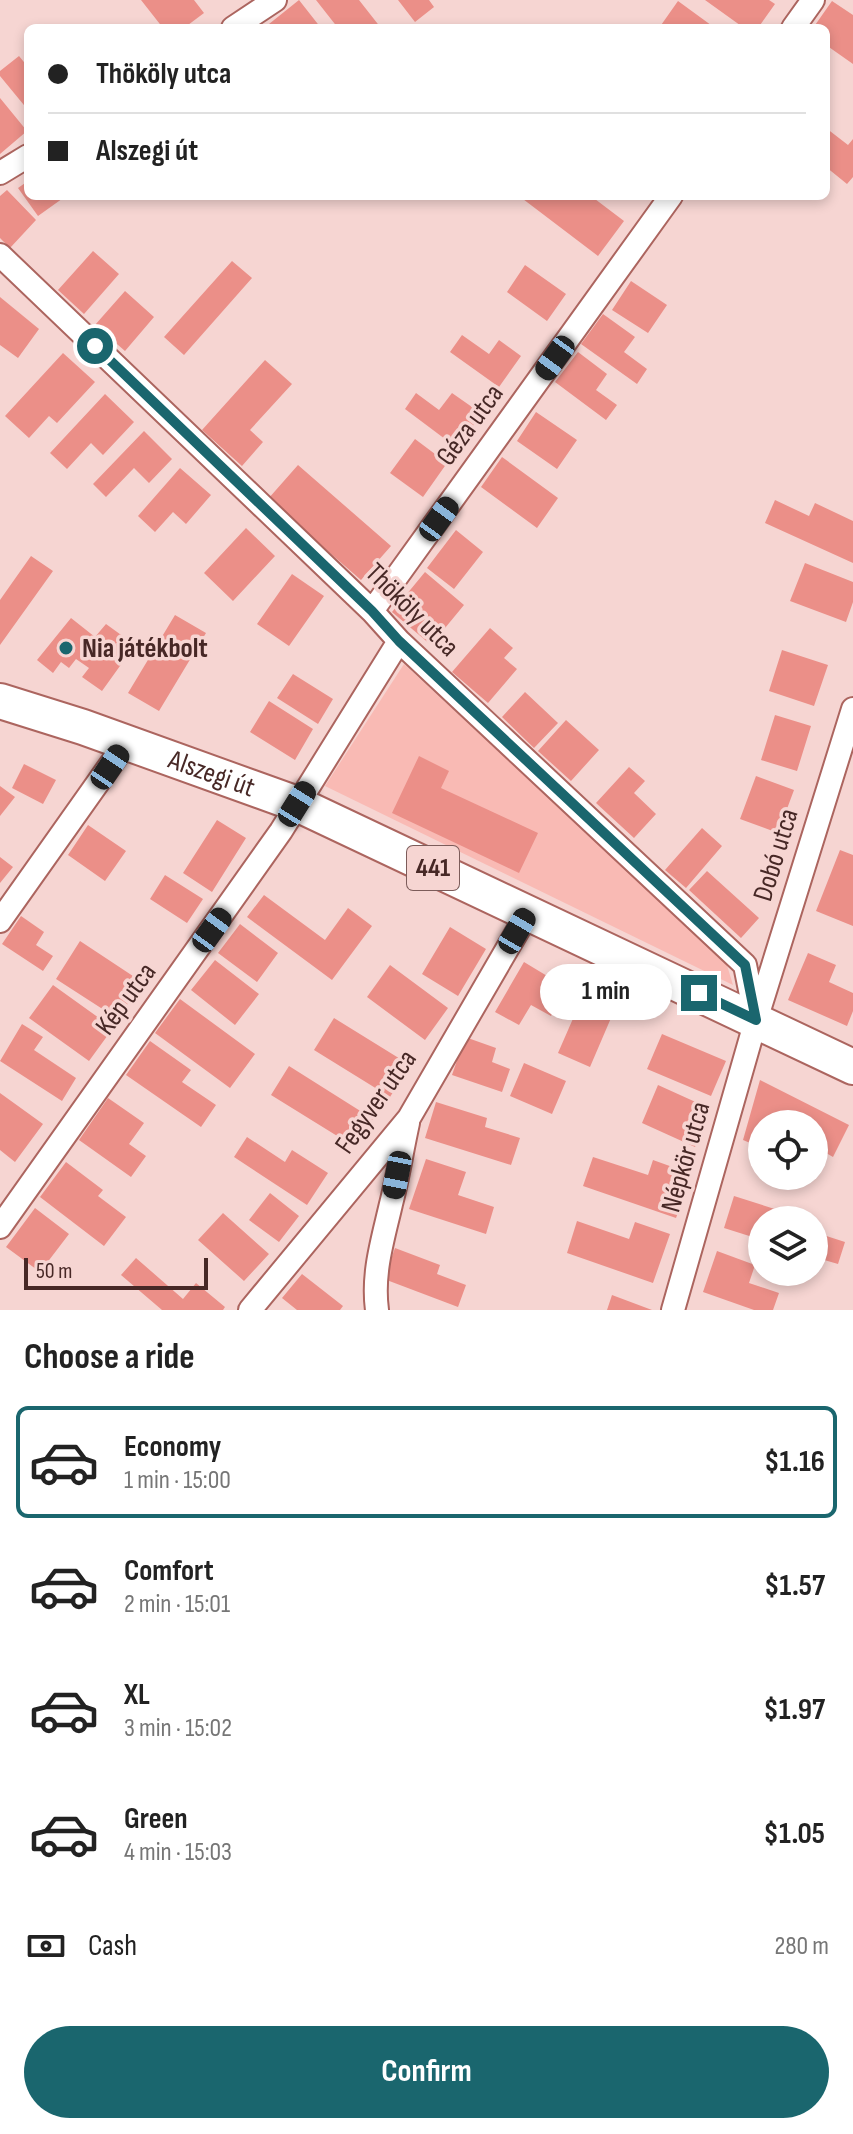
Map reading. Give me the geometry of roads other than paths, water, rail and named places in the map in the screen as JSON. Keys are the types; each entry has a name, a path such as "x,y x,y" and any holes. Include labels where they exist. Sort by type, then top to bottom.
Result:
{"main road":[{"name":"Alszegi út","path":"2,706 126,743 297,804 853,1067"}],"street":[{"path":"239,24 275,0"},
{"path":"796,24 813,0"},
{"path":"0,173 24,158"},
{"name":"Géza utca","path":"372,611 668,200"},
{"name":"Thököly utca","path":"1,259 372,611 399,641 745,965 756,1020"},
{"path":"297,804 399,641"},
{"name":"Dobó utca","path":"756,1020 853,709"},
{"path":"0,921 126,743"},
{"name":"Kép utca","path":"0,1227 297,804"},
{"name":"Fegyver utca","path":"250,1310 409,1118 528,913"},
{"name":"Népkör utca","path":"673,1310 756,1020"},
{"path":"377,1310 375,1297 379,1248 392,1204 409,1118"}],"place":[{"name":"Nia játékbolt","path":"66,648"}]}
